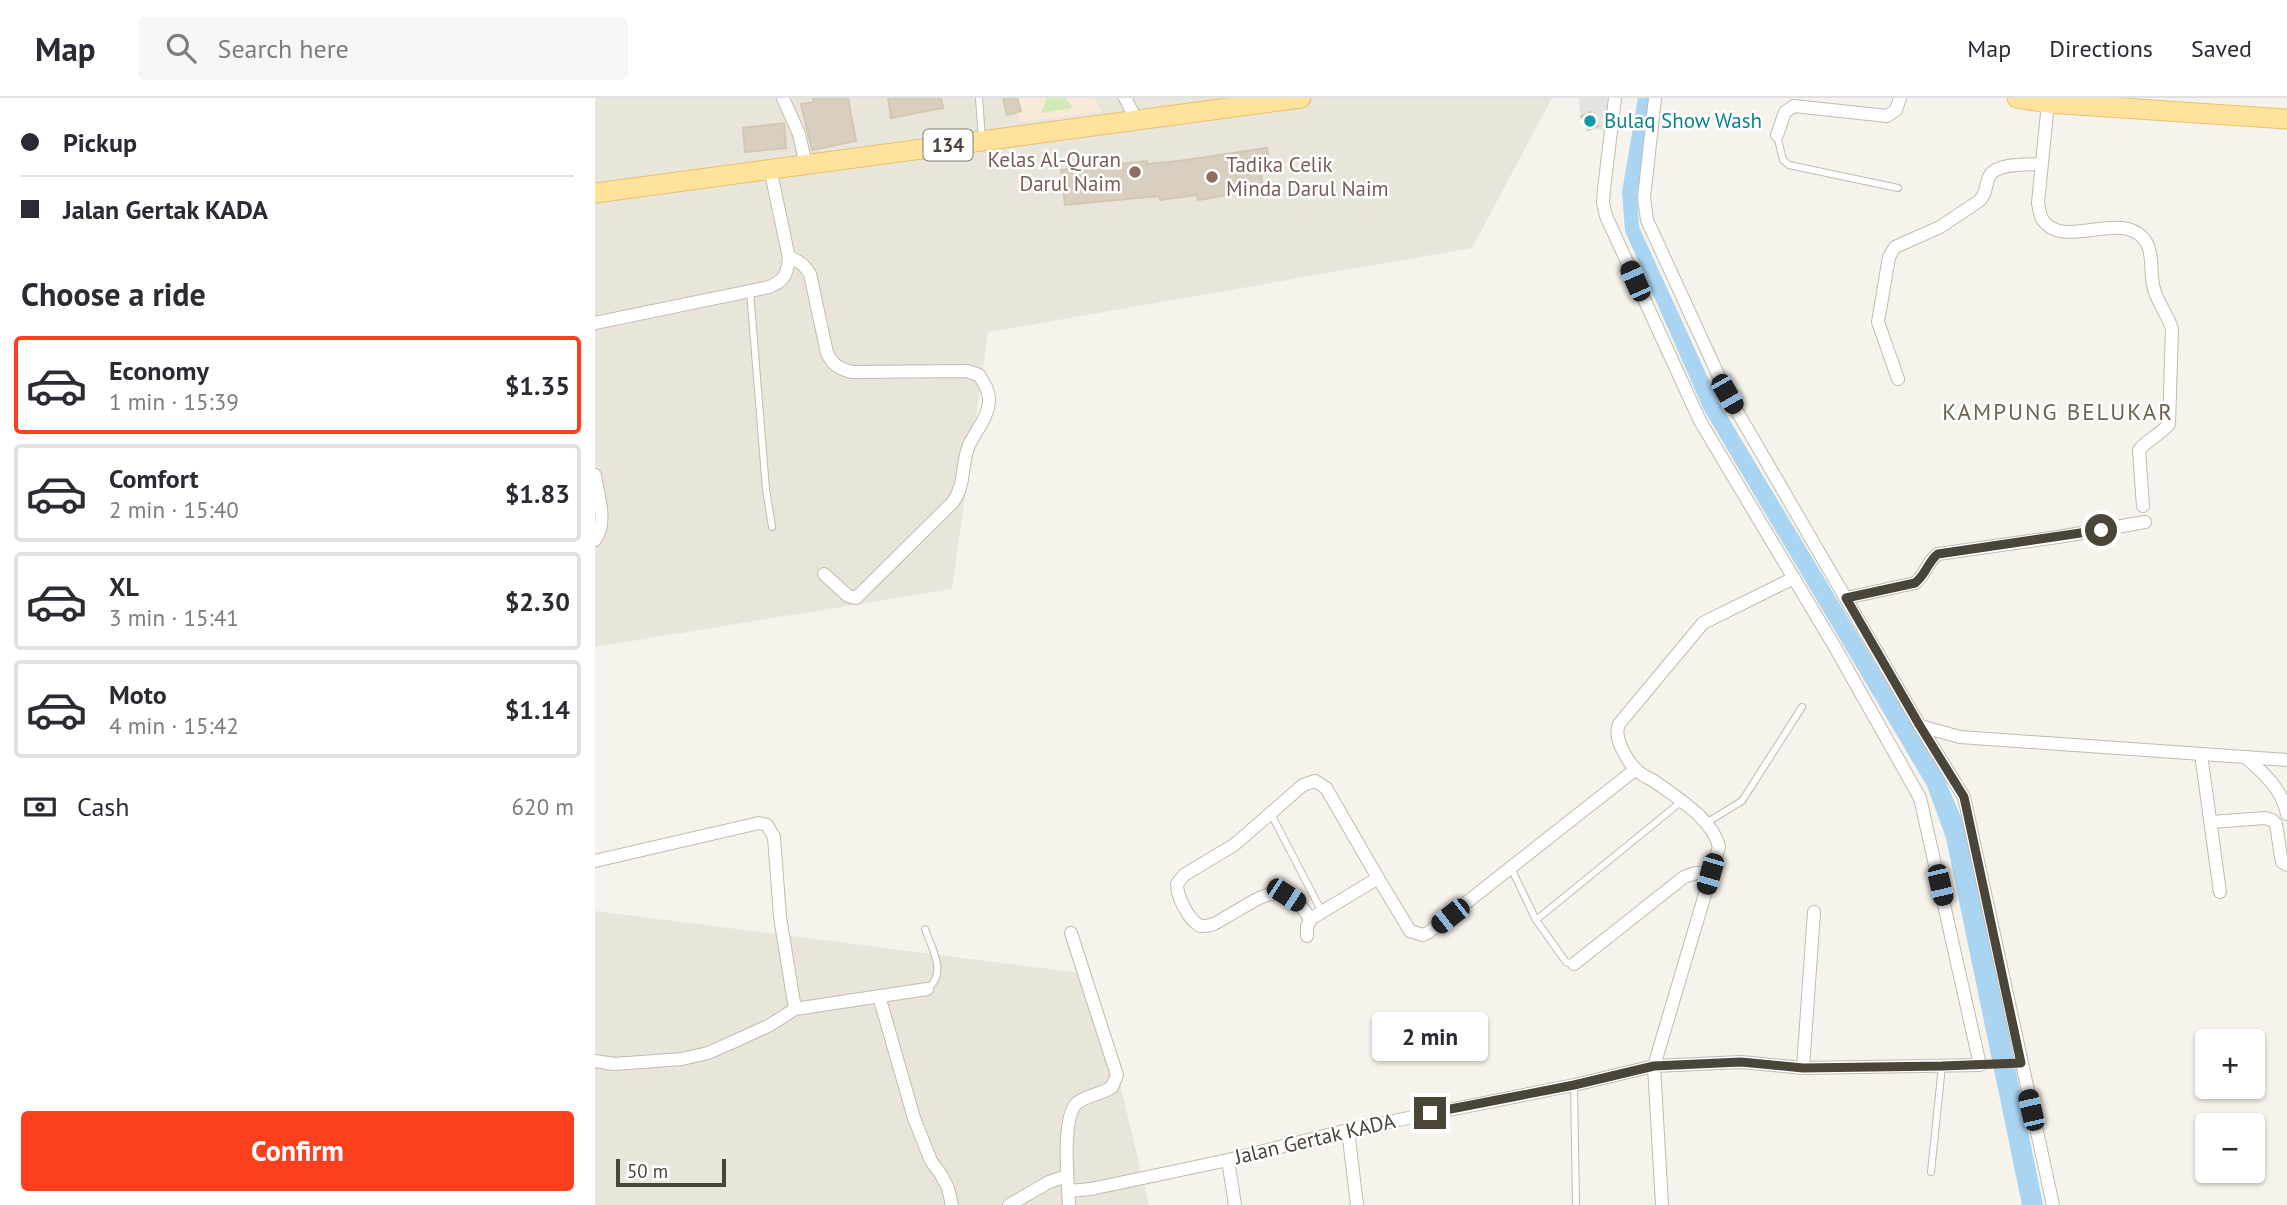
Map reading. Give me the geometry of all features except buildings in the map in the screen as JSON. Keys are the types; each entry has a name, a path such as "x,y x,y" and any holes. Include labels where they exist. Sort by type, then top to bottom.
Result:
{"main road":[{"name":"134","path":"595,193 1301,98"},
{"path":"2017,98 2048,103 2287,119"}],"street":[{"path":"783,98 799,134 806,165"},
{"path":"1125,98 1136,120"},
{"path":"1615,98 1603,203 1607,216 1700,421 1836,649 1920,798 1980,1065"},
{"path":"1655,98 1644,198 1647,220 1727,394 1964,797 2053,1205"},
{"path":"1777,135 1782,117 1789,108 1831,104 1887,116 1896,110 1900,98"},
{"path":"2048,103 2040,164 2038,203 2042,218 2054,229 2069,232 2119,228 2135,230 2146,240 2157,300 2168,315 2172,329 2169,424 2162,433 2146,441 2139,450 2143,506"},
{"path":"1898,379 1878,322 1890,253 1898,245 1940,228 1982,199 1994,171 2040,164"},
{"path":"595,323 781,282 788,273 789,258 770,168"},
{"path":"789,258 805,266 810,274 827,353 832,363 841,370 967,371 979,375 987,389 989,402 969,446 960,491 953,502 856,598 848,596 824,574"},
{"path":"595,475 602,519 601,533 595,540"},
{"path":"1846,598 1915,583 1921,579 1938,554 2145,522"},
{"path":"1662,1205 1654,1066 1719,847 1706,823 1682,801 1636,769 1617,740 1617,728 1701,625 1794,579"},
{"path":"1920,726 1960,737 2287,760"},
{"path":"2201,754 2220,892"},
{"path":"2245,757 2275,785 2287,814"},
{"path":"1310,919 1301,905 1286,895 1272,892 1212,925 1200,926 1191,918 1179,895 1177,884 1184,874 1234,845 1303,785 1309,782 1321,783 1410,931 1423,934 1636,769"},
{"path":"2211,822 2265,818 2272,820 2276,824 2282,862 2287,865"},
{"path":"595,861 759,822 767,825 774,837 780,917 796,1009"},
{"path":"1574,964 1684,877 1696,873 1710,874"},
{"path":"1307,936 1310,919 1378,878"},
{"path":"1803,1068 1814,912"},
{"path":"1069,1205 1069,1119 1073,1109 1083,1100 1112,1087 1117,1079 1071,933"},
{"path":"595,1062 614,1064 682,1059 708,1053 770,1025 796,1009 927,989"},
{"path":"879,996 914,1118 930,1161 948,1188 952,1205"},
{"name":"Jalan Gertak KADA","path":"1068,1191 1091,1189 1228,1160 1348,1130 1574,1085 1654,1066 1741,1062 1803,1068 1980,1065"},
{"path":"1348,1130 1357,1205"},
{"path":"1228,1160 1235,1205"},
{"path":"1009,1205 1049,1182 1067,1176"}],"lane":[{"path":"979,98 982,141"},
{"path":"1777,135 1783,160 1789,166 1898,188"},
{"path":"750,290 766,489 772,527"},
{"path":"1706,823 1742,801 1802,707"},
{"path":"1536,920 1682,801"},
{"path":"1272,814 1322,912"},
{"path":"1511,867 1536,920 1566,962 1574,964"},
{"path":"925,929 938,972 934,984 927,989"},
{"path":"1980,1065 2021,1063"},
{"path":"1931,1172 1942,1066"},
{"path":"1574,1085 1576,1205"}],"shaded area":[{"path":"595,98 1552,98 1472,248 988,332 952,589 595,647"},
{"path":"1013,98 1094,98 1102,112 1020,122"},
{"path":"1579,98 1613,98 1608,130 1588,129 1579,109"},
{"path":"595,911 1088,974 1116,1067 1149,1205 595,1205"}],"green space":[{"path":"1047,98 1065,98 1073,108 1041,113"}],"water":[{"path":"1638,98 1652,98 1637,195 1639,227 1720,404 1944,778 1968,833 2043,1205 2022,1205 1946,838 1927,786 1704,410 1625,231 1622,192"}],"place":[{"name":"Bulaq Show Wash","path":"1590,121"},
{"name":"Kelas Al-Quran Darul Naim","path":"1135,172"},
{"name":"Tadika Celik Minda Darul Naim","path":"1212,177"}],"district":[{"name":"KAMPUNG BELUKAR","path":"2058,412"}],"route":[{"path":"1430,1113 1574,1085 1654,1066 1741,1062 1803,1068 2021,1063 1964,797 1846,598 1915,583 1921,579 1938,554 2101,530"}]}
